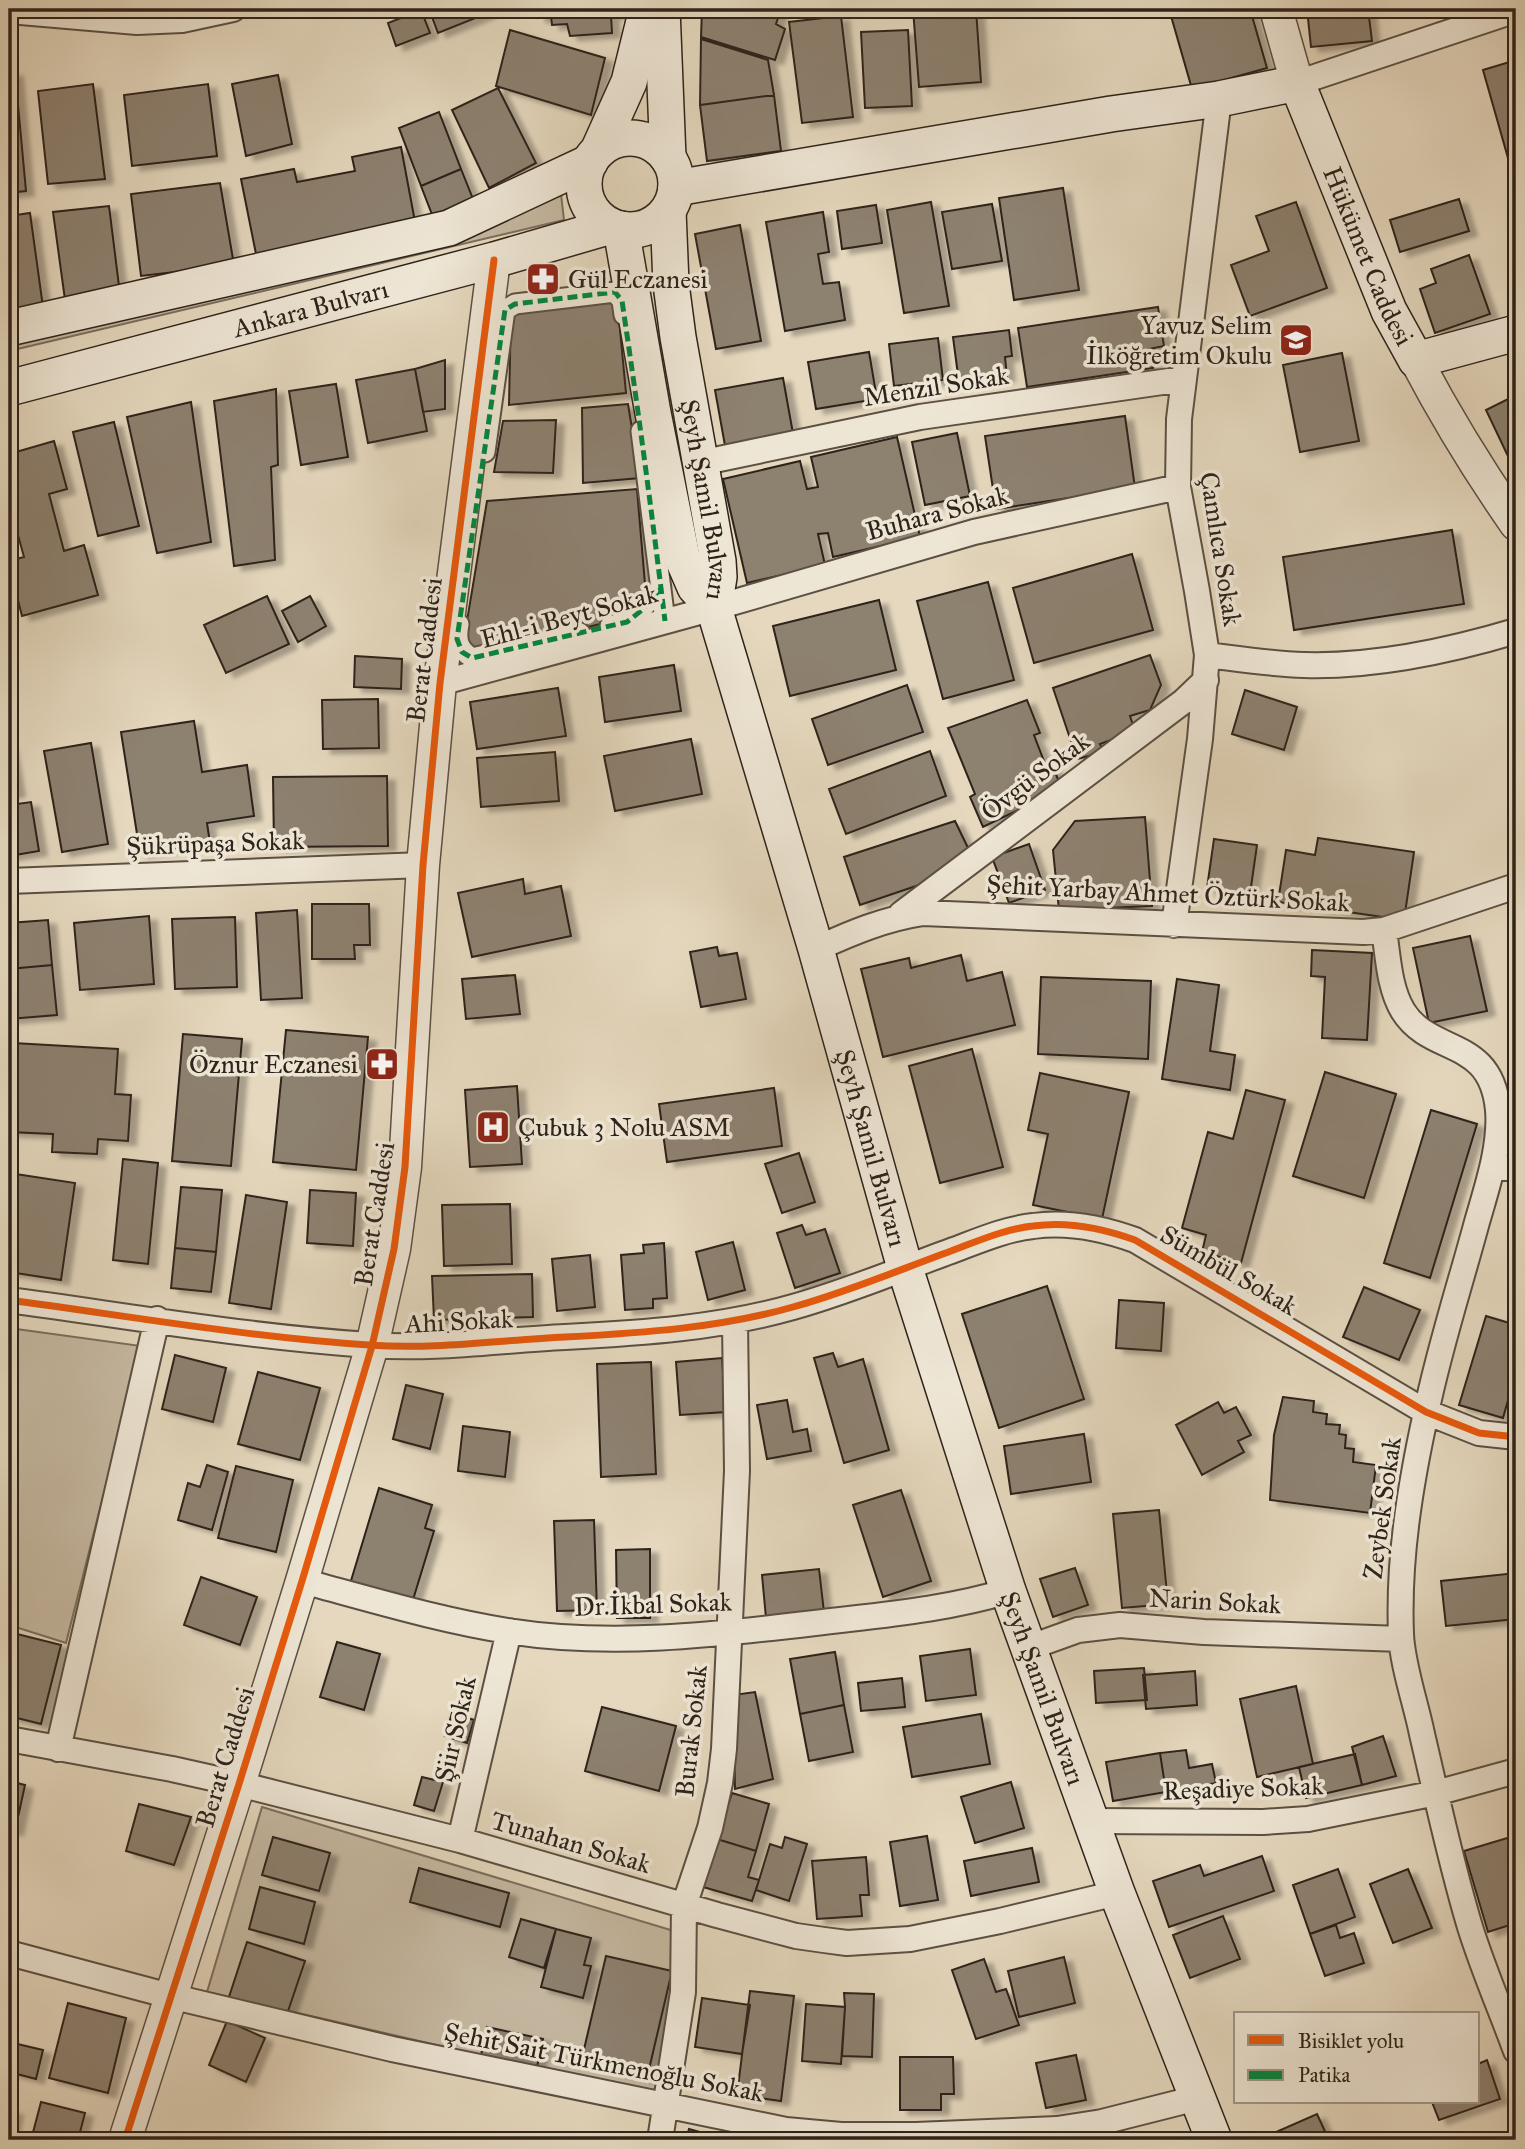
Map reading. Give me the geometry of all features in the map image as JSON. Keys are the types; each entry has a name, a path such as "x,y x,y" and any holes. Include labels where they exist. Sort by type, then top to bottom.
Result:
{"main road":[{"path":"594,157 611,142 626,138 642,139 657,146 671,186 659,220 634,230 616,227 599,217 590,205 585,184 594,157 629,82 647,9"},
{"name":"Şeyh Şamil Bulvarı","path":"662,9 671,186 671,284 718,561 719,577 714,608 816,949 905,1268 1008,1591 1117,1893 1214,2140"},
{"path":"671,186 1111,114 1219,99 1297,83"},
{"name":"Hükümet Caddesi","path":"1297,83 1389,311 1416,360"},
{"name":"Ankara Bulvarı","path":"9,328 449,228 594,157"},
{"path":"616,227 682,557 695,587 714,608"},
{"name":"Ankara Bulvarı","path":"9,388 616,227"},
{"path":"1416,360 1516,333"}],"street":[{"path":"9,11 137,22 182,20 233,9"},
{"name":"Hükümet Caddesi","path":"1276,9 1297,83"},
{"path":"1297,83 1516,10"},
{"name":"Çamlıca Sokak","path":"1174,925 1200,739 1207,655 1178,487 1178,419 1219,99"},
{"name":"Berat Caddesi","path":"125,2140 302,1581 372,1346 394,1250 405,1167 423,865 440,682 494,260"},
{"path":"661,588 642,610 627,622 472,658 462,652 457,639 505,310 514,304 615,292 622,301 661,588 665,621"},
{"name":"Hükümet Caddesi","path":"1416,360 1479,472 1516,524"},
{"name":"Menzil Sokak","path":"700,463 920,417 1183,379"},
{"name":"Buhara Sokak","path":"714,608 974,531 1178,487"},
{"name":"Ehl-i Beyt Sokak","path":"440,682 714,608"},
{"path":"1207,655 1304,665 1378,660 1477,643 1516,631"},
{"name":"Övgü Sokak","path":"898,916 1184,701 1206,680"},
{"name":"Şükrüpaşa Sokak","path":"9,881 423,865"},
{"name":"Şehit Yarbay Ahmet Öztürk Sokak","path":"816,949 865,927 898,916 941,913 1363,932 1384,930 1516,886"},
{"name":"Zeybek Sokak","path":"1384,930 1396,996 1404,1013 1414,1025 1472,1057 1488,1074 1495,1092 1498,1113 1504,1168 1426,1412 1408,1512 1400,1588 1401,1639 1436,1793 1470,1928 1516,2051"},
{"name":"Sümbül Sokak","path":"905,1268 997,1234 1032,1226 1058,1224 1109,1231 1135,1240 1426,1412 1479,1433 1516,1437"},
{"name":"Ahi Sokak","path":"9,1300 290,1338 372,1346 465,1344 735,1322 812,1302 905,1268"},
{"path":"58,1749 157,1320"},
{"name":"Burak Sokak","path":"660,2140 683,1993 684,1906 710,1828 720,1783 737,1471 735,1322"},
{"name":"Dr.İkbal Sokak","path":"302,1581 509,1631 593,1639 730,1633 946,1607 1008,1591"},
{"name":"Narin Sokak","path":"1028,1648 1078,1630 1119,1625 1204,1632 1401,1639"},
{"name":"Şiir Sokak","path":"460,1840 509,1631"},
{"name":"Tunahan Sokak","path":"9,1739 239,1784 460,1840 796,1936 847,1943 910,1939 1117,1893"},
{"name":"Reşadiye Sokak","path":"1093,1821 1262,1822 1308,1819 1436,1793 1516,1771"},
{"name":"Şehit Sait Türkmenoğlu Sokak","path":"9,1953 170,1996 392,2049 786,2130 841,2135 916,2135 1057,2129 1114,2119 1197,2098"}],"shaded area":[{"path":"561,194 564,220 9,351 9,346 422,246"},
{"path":"9,1328 141,1346 66,1643 9,1625 9,1543 12,1527 9,1526"},
{"path":"262,1807 674,1931 674,1997 662,2097 207,1992"}],"building":[{"path":"429,9 486,9 488,13 438,33"},
{"path":"538,9 618,9 619,13 611,15 612,33 570,36 567,24 552,25 551,16 538,18"},
{"path":"702,9 781,9 776,24 785,29 775,60 701,37"},
{"path":"913,9 976,9 981,82 919,87"},
{"path":"1169,9 1250,9 1267,68 1192,89"},
{"path":"1307,9 1368,9 1372,41 1311,47"},
{"path":"421,10 430,33 396,46 388,23"},
{"path":"841,16 853,117 802,123 789,22"},
{"path":"510,30 605,58 591,115 496,86"},
{"path":"908,30 912,106 865,108 861,32"},
{"path":"701,39 768,60 774,95 700,105"},
{"path":"1516,60 1516,164 1510,165 1483,70"},
{"path":"9,72 15,72 26,191 9,193"},
{"path":"278,75 292,144 246,156 232,84"},
{"path":"93,84 105,179 48,184 38,91"},
{"path":"208,84 217,156 132,166 124,95"},
{"path":"498,88 536,163 489,188 452,110"},
{"path":"774,95 781,151 707,161 700,105"},
{"path":"439,112 461,169 421,186 399,128"},
{"path":"401,147 416,227 257,259 241,179 294,169 297,182 355,171 352,157"},
{"path":"461,169 473,199 433,217 421,186"},
{"path":"220,183 234,265 141,276 131,194"},
{"path":"1063,188 1079,290 1014,300 999,198"},
{"path":"1459,199 1469,231 1400,252 1390,220"},
{"path":"931,202 949,306 904,313 887,210"},
{"path":"1296,202 1327,288 1250,316 1231,265 1269,251 1256,216"},
{"path":"992,204 1002,261 952,269 942,212"},
{"path":"876,205 882,243 842,249 837,211"},
{"path":"109,206 120,294 65,300 53,212"},
{"path":"823,212 829,252 818,254 823,284 839,282 845,320 785,331 766,222"},
{"path":"30,213 43,307 9,310 9,216"},
{"path":"740,225 761,341 716,349 695,234"},
{"path":"1469,255 1490,314 1435,333 1420,289 1436,283 1431,269"},
{"path":"617,298 626,393 509,405 511,310"},
{"path":"1158,307 1164,346 1149,349 1153,368 1027,387 1018,328"},
{"path":"1009,330 1012,356 1005,357 1007,377 959,383 953,337"},
{"path":"938,338 943,380 894,386 889,344"},
{"path":"869,352 877,399 816,409 808,362"},
{"path":"1342,353 1359,441 1300,452 1283,365"},
{"path":"445,360 445,409 423,412 415,369"},
{"path":"415,369 427,431 368,443 356,380"},
{"path":"783,378 794,439 726,451 715,390"},
{"path":"336,384 348,457 301,465 289,391"},
{"path":"276,389 278,465 271,467 275,560 234,566 214,401"},
{"path":"1516,395 1516,473 1486,410"},
{"path":"191,402 211,542 157,553 127,417"},
{"path":"628,404 640,478 583,483 582,408"},
{"path":"1125,416 1135,488 996,509 985,436"},
{"path":"556,420 553,473 494,472 503,421"},
{"path":"114,422 139,526 98,536 73,432"},
{"path":"957,433 970,496 925,505 912,442"},
{"path":"897,437 920,537 833,557 828,533 818,534 825,565 747,583 723,479 800,461 807,489 818,487 811,457"},
{"path":"54,441 67,489 49,494 64,551 84,545 98,595 22,616 9,565 9,561 24,557 13,517 9,519 9,454"},
{"path":"637,489 646,596 625,618 473,655 464,639 487,501"},
{"path":"1452,530 1464,604 1294,630 1283,557"},
{"path":"1132,554 1153,630 1034,663 1013,588"},
{"path":"988,582 1014,680 943,699 917,601"},
{"path":"267,596 289,644 226,673 204,625"},
{"path":"310,596 326,626 298,642 282,611"},
{"path":"879,600 896,670 790,696 773,626"},
{"path":"1150,655 1161,685 1150,710 1130,716 1135,731 1100,744 1104,752 1077,759 1053,688"},
{"path":"355,656 402,659 401,689 354,687"},
{"path":"674,665 681,711 605,722 599,677"},
{"path":"907,685 923,732 828,765 812,719"},
{"path":"558,688 566,736 477,749 470,702"},
{"path":"1245,690 1297,707 1284,750 1232,734"},
{"path":"378,699 379,748 323,749 322,700"},
{"path":"1027,700 1040,733 1034,735 1047,769 1053,767 1062,789 983,827 970,797 975,794 948,728"},
{"path":"194,721 202,772 247,765 254,816 207,823 210,843 140,853 121,732"},
{"path":"691,739 702,794 615,811 604,756"},
{"path":"91,743 108,844 62,852 44,751"},
{"path":"9,745 17,792 9,794"},
{"path":"930,751 946,796 846,834 829,789"},
{"path":"555,752 559,801 481,807 477,758"},
{"path":"387,776 388,846 274,847 273,777"},
{"path":"31,802 39,851 9,856 9,805"},
{"path":"1145,817 1152,906 1059,910 1053,850 1075,821"},
{"path":"955,821 969,850 919,885 860,905 844,857"},
{"path":"1318,838 1414,852 1404,920 1278,902 1286,850 1315,855"},
{"path":"1214,839 1257,845 1250,894 1207,888"},
{"path":"1029,844 1045,890 1009,903 992,857"},
{"path":"523,879 525,894 561,886 571,936 472,957 458,893"},
{"path":"312,904 369,904 370,945 354,945 355,959 312,959"},
{"path":"297,910 302,998 261,1000 256,913"},
{"path":"149,916 154,984 80,990 74,923"},
{"path":"235,917 237,987 175,989 172,919"},
{"path":"48,920 52,965 9,969 9,923"},
{"path":"1470,936 1487,1011 1429,1023 1413,948"},
{"path":"717,947 719,956 737,953 746,999 701,1007 690,952"},
{"path":"1312,950 1372,953 1367,1040 1322,1038 1325,977 1311,976"},
{"path":"961,955 967,981 1002,972 1015,1025 883,1057 861,969 909,958 911,968"},
{"path":"52,965 57,1015 9,1019 9,969"},
{"path":"515,975 520,1014 466,1019 462,979"},
{"path":"1041,977 1151,981 1148,1059 1038,1054"},
{"path":"1177,979 1219,985 1210,1051 1235,1055 1230,1090 1162,1079"},
{"path":"286,1030 368,1037 356,1170 273,1162"},
{"path":"183,1034 242,1039 231,1166 172,1161"},
{"path":"13,1043 118,1049 115,1094 131,1095 128,1141 98,1139 97,1154 52,1152 53,1134 9,1132"},
{"path":"972,1049 1003,1167 940,1183 909,1066"},
{"path":"1325,1072 1396,1094 1364,1198 1293,1176"},
{"path":"1040,1073 1129,1092 1102,1219 1033,1205 1048,1134 1028,1130"},
{"name":"Çubuk 3 Nolu ASM","path":"517,1086 522,1164 470,1167 465,1090"},
{"path":"774,1088 782,1146 667,1162 659,1104"},
{"path":"1246,1090 1285,1100 1241,1263 1202,1252 1206,1235 1182,1228 1208,1132 1233,1139"},
{"path":"1431,1110 1477,1124 1430,1278 1384,1263"},
{"path":"799,1153 815,1202 782,1213 765,1164"},
{"path":"123,1159 158,1163 148,1264 113,1260"},
{"path":"9,1173 75,1183 61,1280 9,1272"},
{"path":"181,1187 222,1190 216,1252 175,1248"},
{"path":"310,1190 356,1193 353,1246 307,1243"},
{"path":"246,1195 287,1202 271,1309 229,1303"},
{"path":"510,1204 512,1264 444,1266 442,1205"},
{"path":"1513,1211 1516,1211 1516,1253 1509,1252"},
{"path":"802,1225 806,1235 825,1229 840,1273 795,1288 777,1233"},
{"path":"733,1242 745,1290 708,1300 696,1252"},
{"path":"664,1243 667,1298 653,1299 653,1308 625,1310 621,1255 644,1253 643,1245"},
{"path":"175,1248 216,1252 211,1292 171,1288"},
{"path":"590,1255 595,1307 557,1311 552,1259"},
{"path":"532,1274 533,1317 434,1320 432,1276"},
{"path":"1047,1286 1084,1399 999,1428 962,1314"},
{"path":"1364,1287 1420,1310 1399,1360 1343,1337"},
{"path":"1119,1300 1164,1303 1161,1351 1116,1348"},
{"path":"1486,1316 1516,1325 1516,1372 1503,1418 1459,1405"},
{"path":"833,1353 838,1367 863,1359 889,1450 844,1463 814,1358"},
{"path":"175,1355 226,1368 213,1422 162,1409"},
{"path":"722,1358 726,1412 680,1415 676,1362"},
{"path":"651,1362 656,1474 601,1477 597,1364"},
{"path":"258,1372 320,1388 300,1460 238,1444"},
{"path":"406,1385 443,1394 430,1449 393,1439"},
{"path":"1283,1397 1314,1401 1313,1412 1327,1414 1326,1424 1340,1425 1339,1434 1346,1435 1345,1448 1354,1449 1353,1462 1376,1465 1370,1513 1270,1500 1274,1435"},
{"path":"787,1400 793,1432 807,1429 811,1451 767,1459 757,1405"},
{"path":"1218,1402 1224,1413 1236,1407 1251,1435 1238,1441 1244,1452 1202,1475 1176,1425"},
{"path":"463,1426 510,1432 505,1477 458,1471"},
{"path":"1084,1434 1091,1482 1011,1494 1004,1446"},
{"path":"207,1465 228,1472 212,1530 178,1520 188,1483 200,1487"},
{"path":"236,1466 293,1480 276,1552 218,1538"},
{"path":"379,1488 432,1505 425,1528 434,1531 412,1603 350,1584"},
{"path":"901,1490 931,1581 883,1597 853,1505"},
{"path":"1159,1510 1168,1604 1122,1608 1113,1514"},
{"path":"594,1520 597,1610 557,1611 554,1521"},
{"path":"650,1549 650,1618 617,1618 616,1550"},
{"path":"1075,1568 1088,1605 1053,1617 1040,1579"},
{"path":"819,1569 824,1612 766,1618 762,1575"},
{"path":"1516,1573 1516,1619 1446,1626 1441,1581"},
{"path":"201,1577 257,1597 240,1645 184,1625"},
{"path":"9,1632 61,1645 41,1724 9,1716"},
{"path":"337,1642 380,1654 364,1710 320,1697"},
{"path":"970,1649 976,1695 926,1701 920,1656"},
{"path":"835,1652 844,1705 800,1714 790,1659"},
{"path":"1144,1668 1147,1700 1096,1703 1094,1671"},
{"path":"1195,1671 1197,1705 1146,1709 1143,1675"},
{"path":"902,1678 905,1707 861,1711 858,1683"},
{"path":"1296,1686 1313,1764 1257,1777 1240,1699"},
{"path":"755,1692 773,1779 735,1789 733,1695"},
{"path":"844,1705 853,1752 809,1761 800,1714"},
{"path":"602,1707 676,1726 659,1791 585,1771"},
{"path":"452,1713 474,1720 467,1743 445,1736"},
{"path":"981,1714 990,1764 912,1777 903,1727"},
{"path":"1383,1736 1396,1776 1362,1785 1352,1747"},
{"path":"1186,1750 1189,1768 1212,1764 1216,1783 1166,1792 1160,1753"},
{"path":"1160,1753 1166,1792 1113,1801 1106,1762"},
{"path":"1355,1754 1362,1785 1306,1798 1299,1767"},
{"path":"422,1777 443,1782 434,1811 414,1805"},
{"path":"9,1781 25,1785 15,1831 9,1830"},
{"path":"1011,1782 1024,1828 975,1843 961,1797"},
{"path":"732,1793 769,1804 756,1851 717,1839"},
{"path":"139,1804 191,1817 174,1865 126,1851"},
{"path":"927,1836 938,1900 900,1906 890,1842"},
{"path":"1514,1836 1516,1923 1488,1932 1464,1851"},
{"path":"273,1837 330,1853 319,1891 262,1875"},
{"path":"785,1837 807,1844 789,1901 756,1890 770,1844 782,1848"},
{"path":"717,1839 756,1851 748,1877 759,1880 752,1901 703,1887"},
{"path":"1032,1848 1039,1882 971,1896 964,1861"},
{"path":"1262,1856 1274,1891 1169,1927 1153,1881 1200,1865 1204,1876"},
{"path":"866,1857 869,1895 860,1895 862,1916 817,1919 812,1861"},
{"path":"419,1868 509,1893 500,1927 410,1902"},
{"path":"1338,1869 1355,1917 1310,1934 1293,1885"},
{"path":"1408,1869 1432,1928 1393,1943 1370,1884"},
{"path":"260,1887 315,1902 304,1944 249,1929"},
{"path":"1223,1916 1240,1959 1190,1978 1173,1935"},
{"path":"521,1919 556,1929 544,1968 509,1957"},
{"path":"1336,1925 1340,1938 1354,1933 1364,1963 1325,1976 1310,1934"},
{"path":"556,1929 591,1938 584,1965 591,1966 583,1998 541,1987"},
{"path":"247,1942 305,1961 285,2020 228,2000"},
{"path":"606,1956 672,1971 647,2078 581,2062"},
{"path":"1064,1957 1075,2003 1019,2017 1008,1971"},
{"path":"984,1959 996,1992 1006,1989 1019,2025 976,2039 952,1970"},
{"path":"750,1991 794,1996 781,2101 737,2095"},
{"path":"844,1993 874,1994 872,2057 842,2056"},
{"path":"702,1998 750,2005 742,2054 695,2047"},
{"path":"68,2003 126,2018 108,2093 49,2078"},
{"path":"806,2004 845,2007 841,2064 802,2061"},
{"path":"227,2021 265,2038 246,2082 209,2065"},
{"path":"487,2027 543,2039 537,2067 481,2055"},
{"path":"9,2042 43,2050 36,2079 9,2072"},
{"path":"1076,2055 1086,2100 1046,2108 1036,2063"},
{"path":"900,2057 953,2057 954,2094 941,2094 941,2110 900,2110"},
{"path":"1487,2060 1500,2099 1439,2120 1433,2104 1480,2104 1480,2063"},
{"path":"41,2102 85,2113 78,2140 31,2140"},
{"path":"9,2110 15,2111 9,2139"},
{"path":"1317,2114 1329,2140 1269,2140 1267,2136"},
{"path":"689,2129 728,2140 686,2140"}],"marked path":[{"path":"661,588 642,610 627,622 472,658 462,652 457,639 505,310 515,304 615,292 622,301 645,461 655,541 660,581 665,621"}],"cycle path":[{"path":"125,2140 302,1581 372,1346 394,1249 405,1167 423,865 440,683 494,260"},
{"path":"9,1300 234,1331 369,1345 442,1345 623,1334 709,1325 765,1314 833,1295 981,1239 1033,1226 1072,1225 1135,1240 1426,1412 1479,1433 1516,1437"}],"place":[{"name":"Gül Eczanesi","path":"543,279"},
{"name":"Yavuz Selim İlköğretim Okulu","path":"1296,340"},
{"name":"Öznur Eczanesi","path":"382,1064"},
{"name":"Çubuk 3 Nolu ASM","path":"493,1127"}]}
